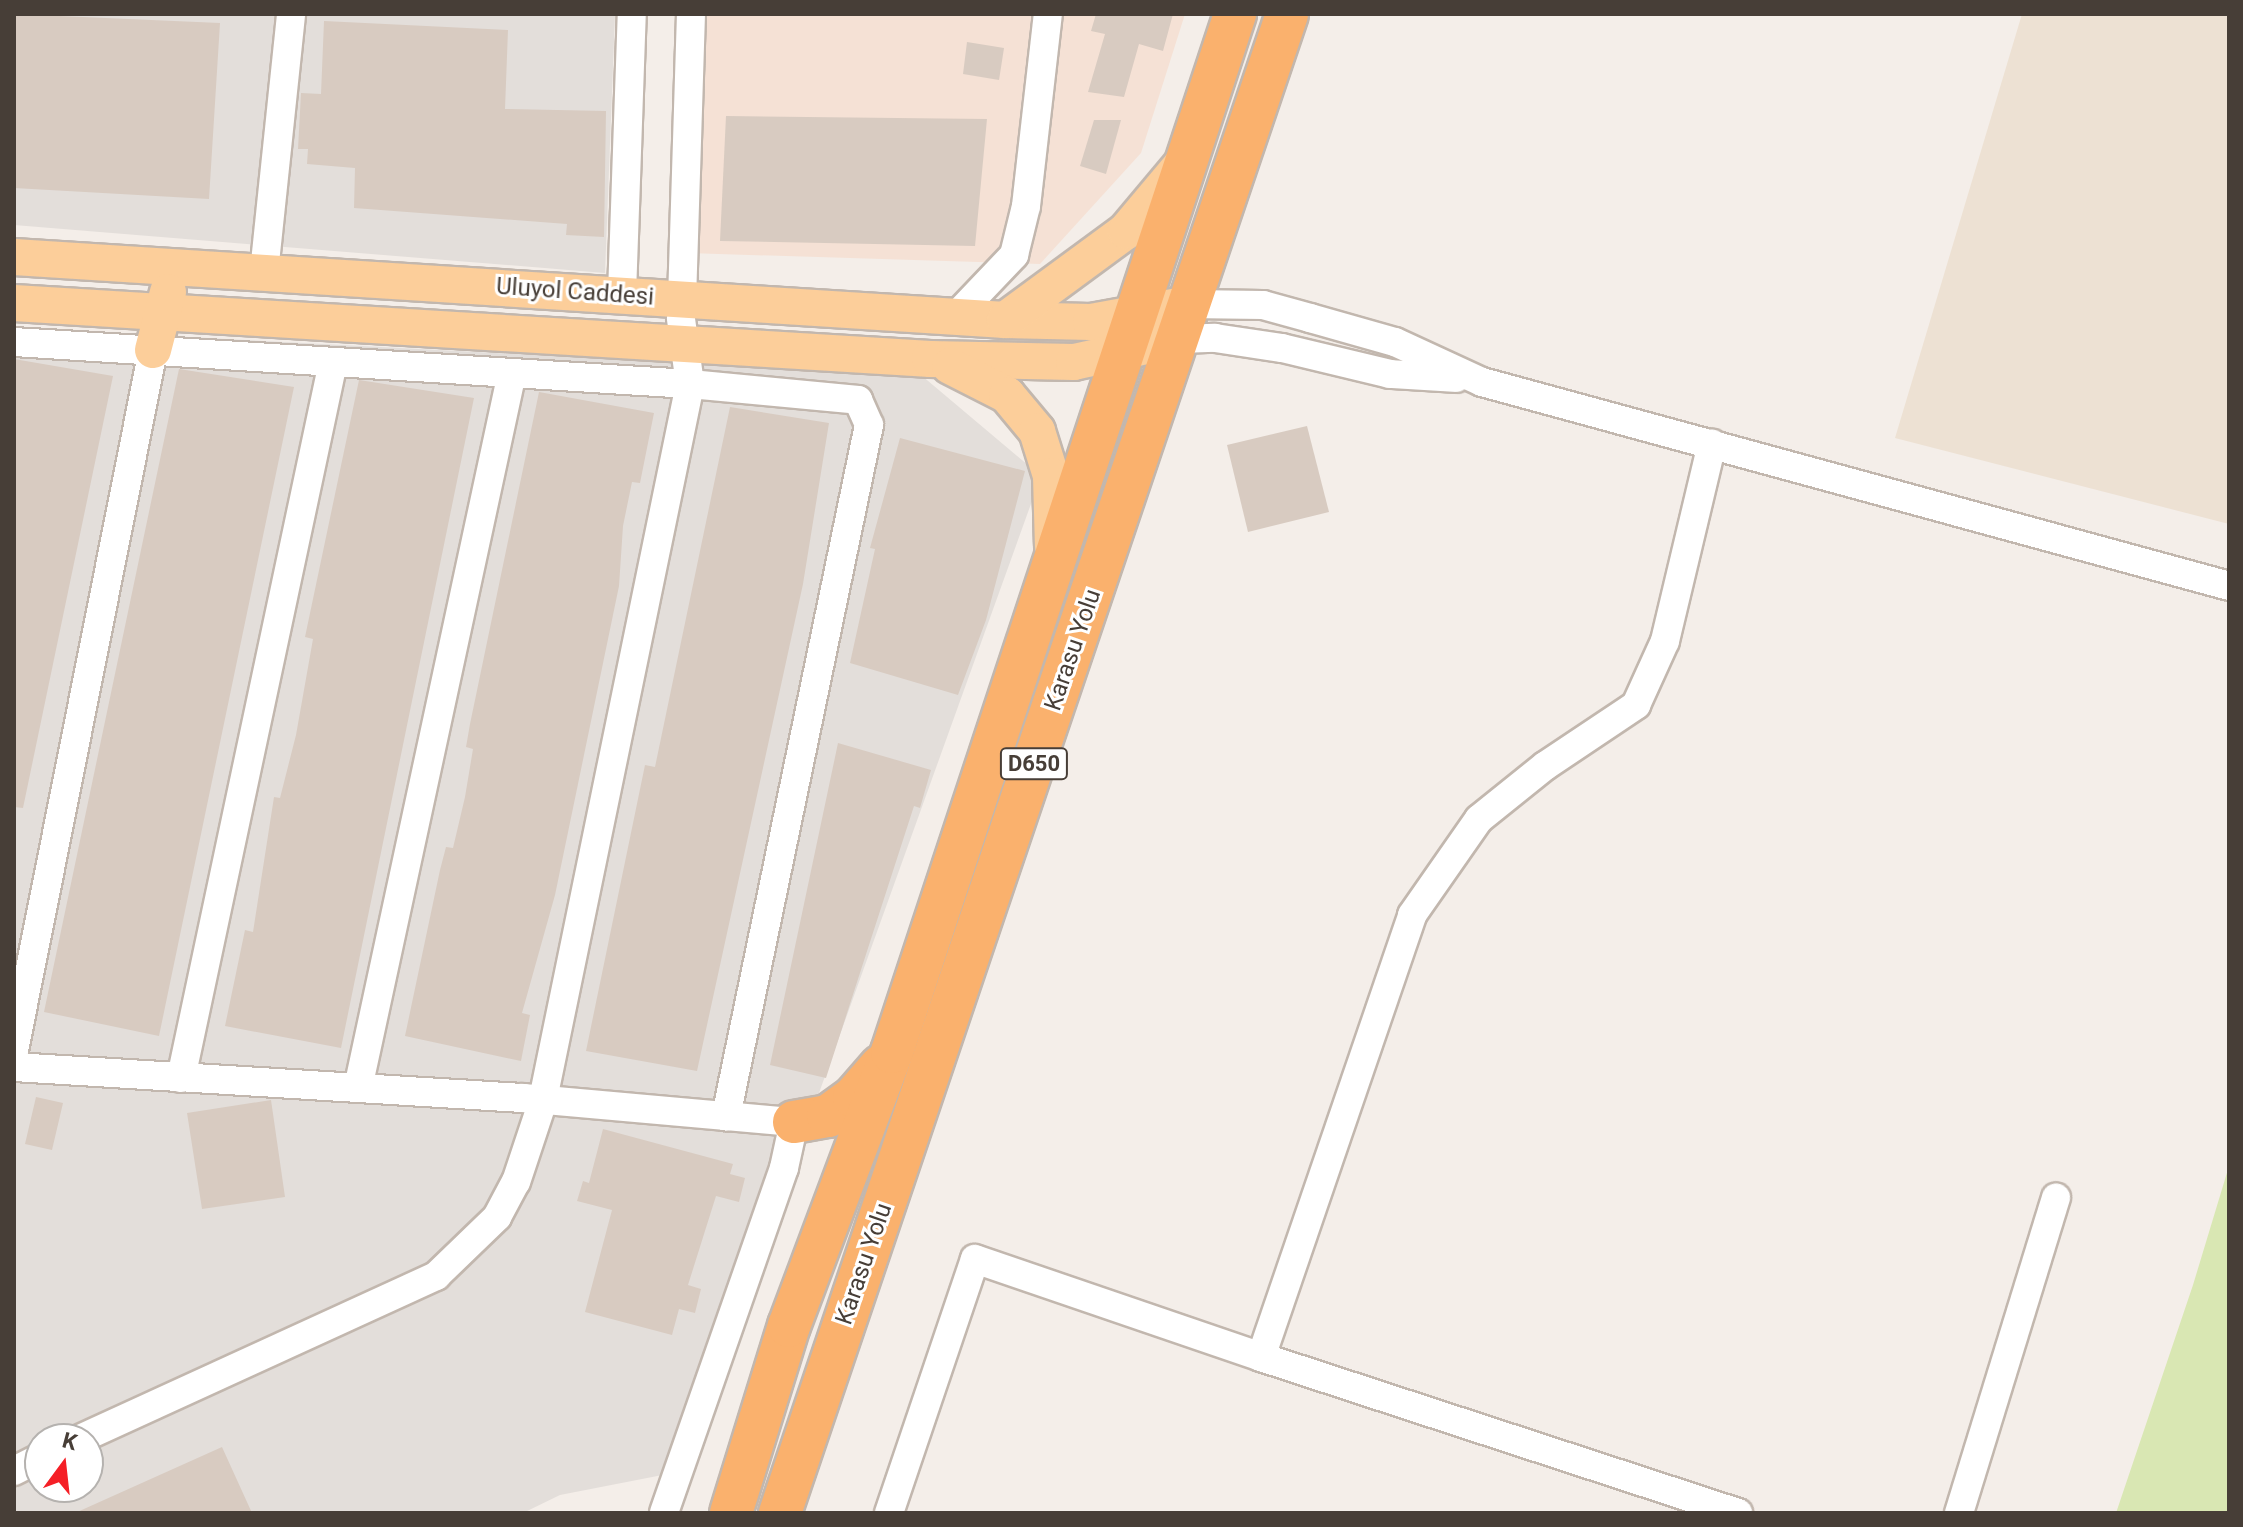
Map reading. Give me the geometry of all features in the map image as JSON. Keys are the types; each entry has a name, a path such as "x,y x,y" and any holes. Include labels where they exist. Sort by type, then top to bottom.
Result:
{"highway":[{"name":"Karasu Yolu","path":"731,1513 789,1326 892,1052 1128,330 1235,14"},
{"name":"Karasu Yolu","path":"780,1513 1287,14"},
{"path":"794,1122 828,1116 854,1097 892,1052"}],"main road":[{"path":"1005,320 1126,231 1189,156"},
{"name":"Uluyol Caddesi","path":"14,257 622,294 682,321 930,359 1074,362 1128,330"},
{"path":"153,350 160,312 170,288 183,283 260,281 264,272"},
{"name":"Uluyol Caddesi","path":"14,303 465,330 682,321 955,317 1091,322 1128,330"},
{"path":"1128,330 1184,322"},
{"path":"930,359 962,370 1007,395 1037,431 1051,476 1051,564"}],"street":[{"path":"264,272 291,14"},
{"path":"622,294 632,14"},
{"path":"104,1428 436,1276 497,1217 532,1145 690,384 682,321 691,14"},
{"path":"955,317 1014,255 1026,206 1048,14"},
{"path":"1184,322 1225,302 1287,311 1395,342 1469,378 2229,586"},
{"path":"1184,322 1215,338 1282,348 1390,374 1469,378"},
{"path":"14,342 690,384 847,396 858,400 869,425 726,1116"},
{"path":"14,1050 153,350"},
{"path":"181,1078 333,362"},
{"path":"358,1088 512,373"},
{"path":"1261,1357 1412,915 1479,819 1545,766 1636,705 1665,641 1712,444"},
{"path":"14,1067 543,1100 794,1122 784,1168 664,1513"},
{"path":"1959,1513 2056,1198"},
{"path":"889,1513 975,1259 1261,1357 1738,1513"}],"shaded area":[{"path":"14,14 615,14 605,273 14,225"},
{"path":"702,14 1185,14 1141,153 1040,264 688,253"},
{"path":"2022,14 2229,14 2229,524 1895,438"},
{"path":"14,328 921,375 1041,476 683,1471 560,1495 523,1513 14,1513"}],"green space":[{"path":"2229,1166 2229,1513 2116,1513 2193,1285"}],"building":[{"path":"14,14 220,23 209,199 14,188"},
{"path":"1096,14 1173,14 1163,51 1139,44 1124,97 1088,92 1105,34 1091,31"},
{"path":"324,21 508,30 505,109 606,111 604,237 566,235 567,224 354,208 355,168 307,164 308,149 298,149 301,93 321,94"},
{"path":"967,42 1004,48 999,80 963,74"},
{"path":"726,116 987,119 975,246 720,241"},
{"path":"1094,120 1121,120 1106,174 1080,166"},
{"path":"14,359 113,376 23,808 14,807"},
{"path":"179,369 294,387 159,1036 44,1012"},
{"path":"359,380 474,398 341,1048 225,1026 245,930 253,932 274,797 280,798 296,735 313,639 305,637"},
{"path":"539,392 654,413 640,483 632,482 623,526 619,586 555,895 522,1013 530,1015 521,1061 405,1036 440,870 446,847 453,848 465,797 473,749 466,747 470,724"},
{"path":"730,407 829,423 803,584 697,1071 586,1051 645,765 655,767"},
{"path":"1307,426 1329,512 1248,532 1227,445"},
{"path":"900,438 1025,471 986,620 958,695 850,663 875,549 870,548"},
{"path":"838,743 931,770 920,808 914,806 826,1078 770,1065"},
{"path":"36,1097 63,1103 52,1150 25,1144"},
{"path":"271,1100 285,1197 202,1209 187,1113"},
{"path":"603,1129 733,1164 730,1174 745,1178 739,1202 716,1196 688,1285 701,1289 695,1313 679,1309 672,1335 585,1312 612,1210 577,1201 583,1181 589,1183"},
{"path":"222,1447 252,1513 75,1513 104,1503 104,1500"}]}
